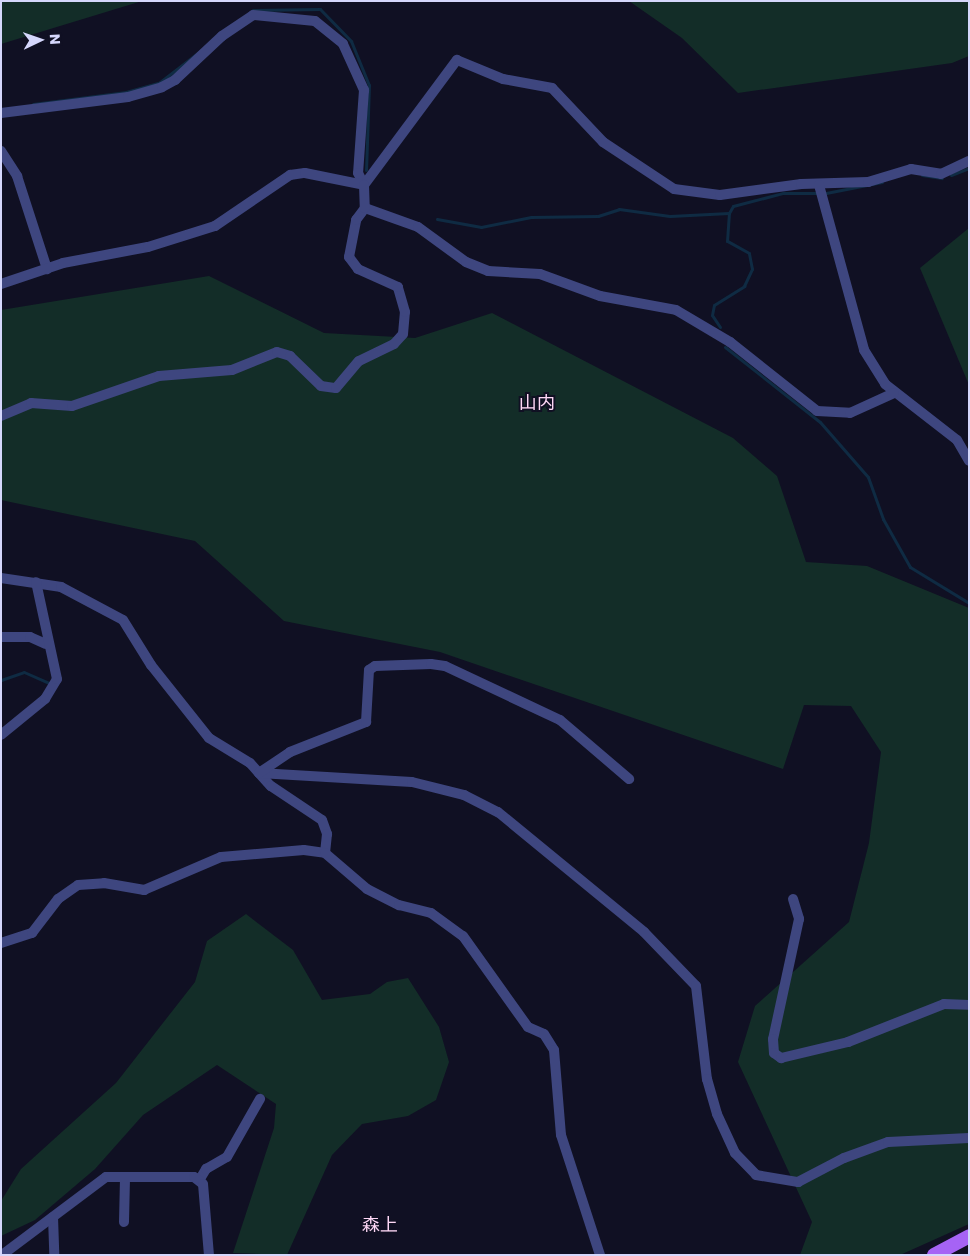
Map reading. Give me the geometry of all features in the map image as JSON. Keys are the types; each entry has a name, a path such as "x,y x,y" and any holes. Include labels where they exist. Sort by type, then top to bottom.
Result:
{"main road":[{"path":"934,1255 969,1236"}],"street":[{"path":"1,113 128,97 162,87 253,15 314,21 343,44 364,90 358,173 364,185 365,208 356,220 349,257 358,269 398,286 405,312 402,334 394,344 359,361 336,388 321,386 290,356 278,352 232,370 159,376 72,406 31,403 1,416"},
{"path":"364,185 456,60 502,79 552,88 603,142 674,189 720,195 820,191 868,182 911,169 941,174 969,161"},
{"path":"1,151 17,176 47,269"},
{"path":"1,284 47,269 148,247 215,226 290,175 305,173 364,185"},
{"path":"820,191 864,350 894,393 957,440 969,461"},
{"path":"365,208 418,227 466,262 488,271 540,274 600,296 676,310 730,342 817,411 850,413 894,393"},
{"path":"1,578 62,587 123,620 151,665 209,738 259,773 271,786 322,820 327,834 325,853"},
{"path":"1,736 53,690 57,667 46,644 46,618 36,582"},
{"path":"1,637 30,637 46,644"},
{"path":"259,773 290,752 366,722 369,670 375,666 431,664 445,666 560,720 630,779"},
{"path":"259,773 412,782 464,795 498,812 644,932 696,986 704,1060 717,1114 735,1153 756,1175 798,1182 844,1158 888,1142 969,1138"},
{"path":"1,942 32,933 58,899 78,885 104,883 144,890 221,857 304,850 325,853 367,889 398,905 431,913 463,936 528,1028 544,1034 554,1050 561,1135 600,1255"},
{"path":"793,899 799,919 773,1039 774,1053 781,1058 848,1042 928,1009 957,1002 969,1005"},
{"path":"209,1255 200,1179 206,1169 227,1157 260,1099"},
{"path":"2,1255 106,1177 200,1179"},
{"path":"124,1222 125,1177"},
{"path":"53,1217 54,1255"}],"green space":[{"path":"1,1 142,1 1,44"},
{"path":"629,1 969,1 969,56 952,63 738,93 682,38"},
{"path":"969,228 969,385 920,268"},
{"path":"209,276 324,333 415,338 492,313 733,438 777,476 806,562 867,566 969,608 969,1224 900,1255 800,1255 812,1222 738,1062 755,1006 849,922 869,843 881,752 851,706 804,705 783,769 440,652 284,621 195,541 1,500 1,310"},
{"path":"246,914 293,950 322,1000 370,994 387,982 408,978 439,1027 449,1062 436,1100 408,1116 362,1124 332,1155 287,1255 233,1253 274,1128 276,1104 217,1065 143,1115 95,1169 35,1220 1,1236 1,1201 21,1169 116,1083 195,982 207,941"}],"waterway":[{"path":"33,104 126,92 160,82 253,10 320,9 351,41 369,85 366,170"},
{"path":"951,175 969,168"},
{"path":"922,175 942,178"},
{"path":"437,219 481,227 531,217 598,216 619,209 670,216 729,213 733,206 783,193 826,193 882,182"},
{"path":"720,327 712,315 714,305 744,286 752,269 749,253 727,241 729,213"},
{"path":"725,347 820,422 868,477 883,519 910,567 969,603"},
{"path":"1,680 24,672 49,683"}],"district":[{"name":"山内","path":"537,403"},
{"name":"森上","path":"380,1225"}]}
